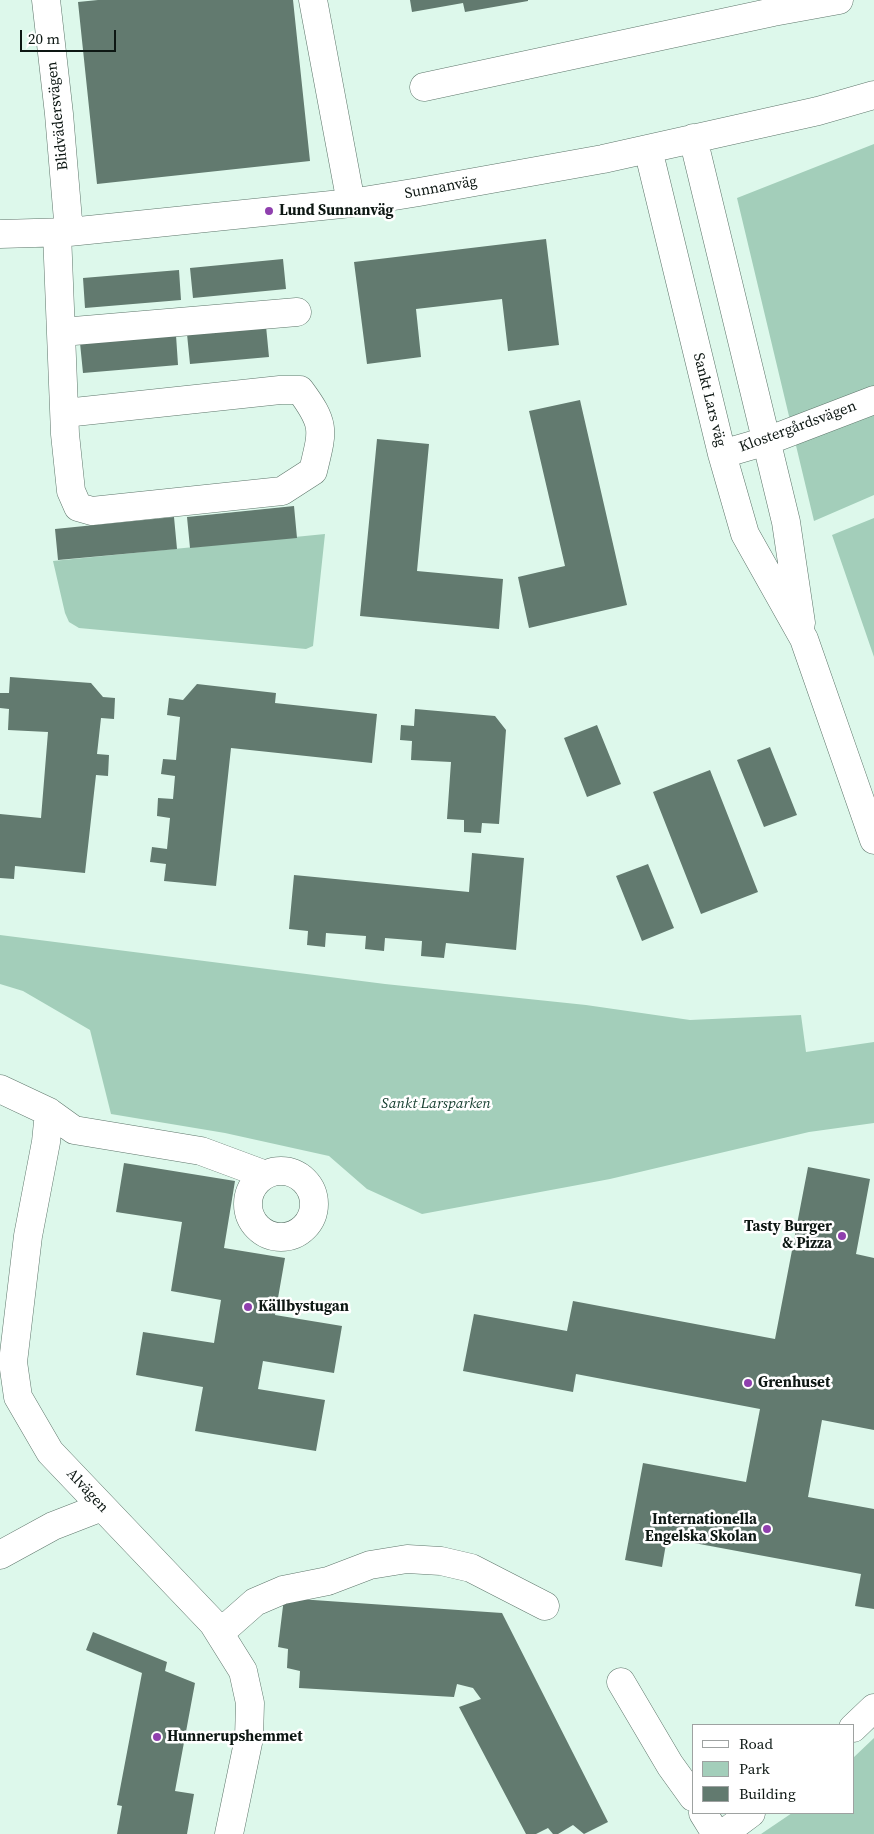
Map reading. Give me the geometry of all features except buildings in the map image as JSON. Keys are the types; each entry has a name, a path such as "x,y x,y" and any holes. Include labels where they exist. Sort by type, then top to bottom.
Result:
{"street":[{"name":"Blidvädersvägen","path":"46,0 59,114 63,232 62,332 64,413 71,491 78,507 92,512 282,491 313,471 321,440 318,414 300,390 280,390 64,413"},
{"path":"313,0 351,203"},
{"path":"424,86 763,14 839,0"},
{"name":"Sunnanväg","path":"0,234 63,232 351,203 429,191 648,149 818,111 874,95"},
{"name":"Sankt Lars väg","path":"693,138 786,522 804,639"},
{"name":"Sankt Lars väg","path":"648,149 722,454 745,534 804,639 874,840"},
{"path":"62,332 297,312"},
{"name":"Klostergårdsvägen","path":"722,454 766,441 874,400"},
{"path":"0,1089 49,1112 74,1130 201,1151 263,1174"},
{"name":"Alvägen","path":"49,1112 46,1142 28,1236 13,1362 18,1397 50,1452 221,1632 243,1671 250,1703 249,1738 229,1834"},
{"path":"0,1555 53,1526 102,1507"},
{"path":"221,1632 254,1602 283,1590 328,1581 370,1564 407,1559 441,1561 471,1568 545,1606"},
{"path":"621,1682 670,1765 692,1796"},
{"path":"854,1727 874,1708"},
{"path":"704,1814 716,1834"},
{"path":"723,1834 750,1814"}],"green space":[{"path":"874,144 874,495 814,521 737,198"},
{"path":"874,518 874,657 832,535"},
{"path":"325,534 313,646 306,649 79,628 69,622 65,613 53,561"},
{"name":"Sankt Larsparken","path":"0,935 385,984 586,1005 690,1020 801,1015 806,1052 874,1042 874,1123 809,1132 610,1179 422,1214 367,1189 329,1156 225,1133 111,1114 90,1030 23,991 0,984"},
{"path":"874,1738 874,1834 761,1834 791,1814 854,1814 854,1757"}],"place":[{"name":"Lund Sunnanväg","path":"269,211"},
{"name":"Tasty Burger & Pizza","path":"842,1236"},
{"name":"Källbystugan","path":"248,1307"},
{"name":"Grenhuset","path":"748,1383"},
{"name":"Internationella Engelska Skolan","path":"767,1529"},
{"name":"Hunnerupshemmet","path":"157,1737"}]}
